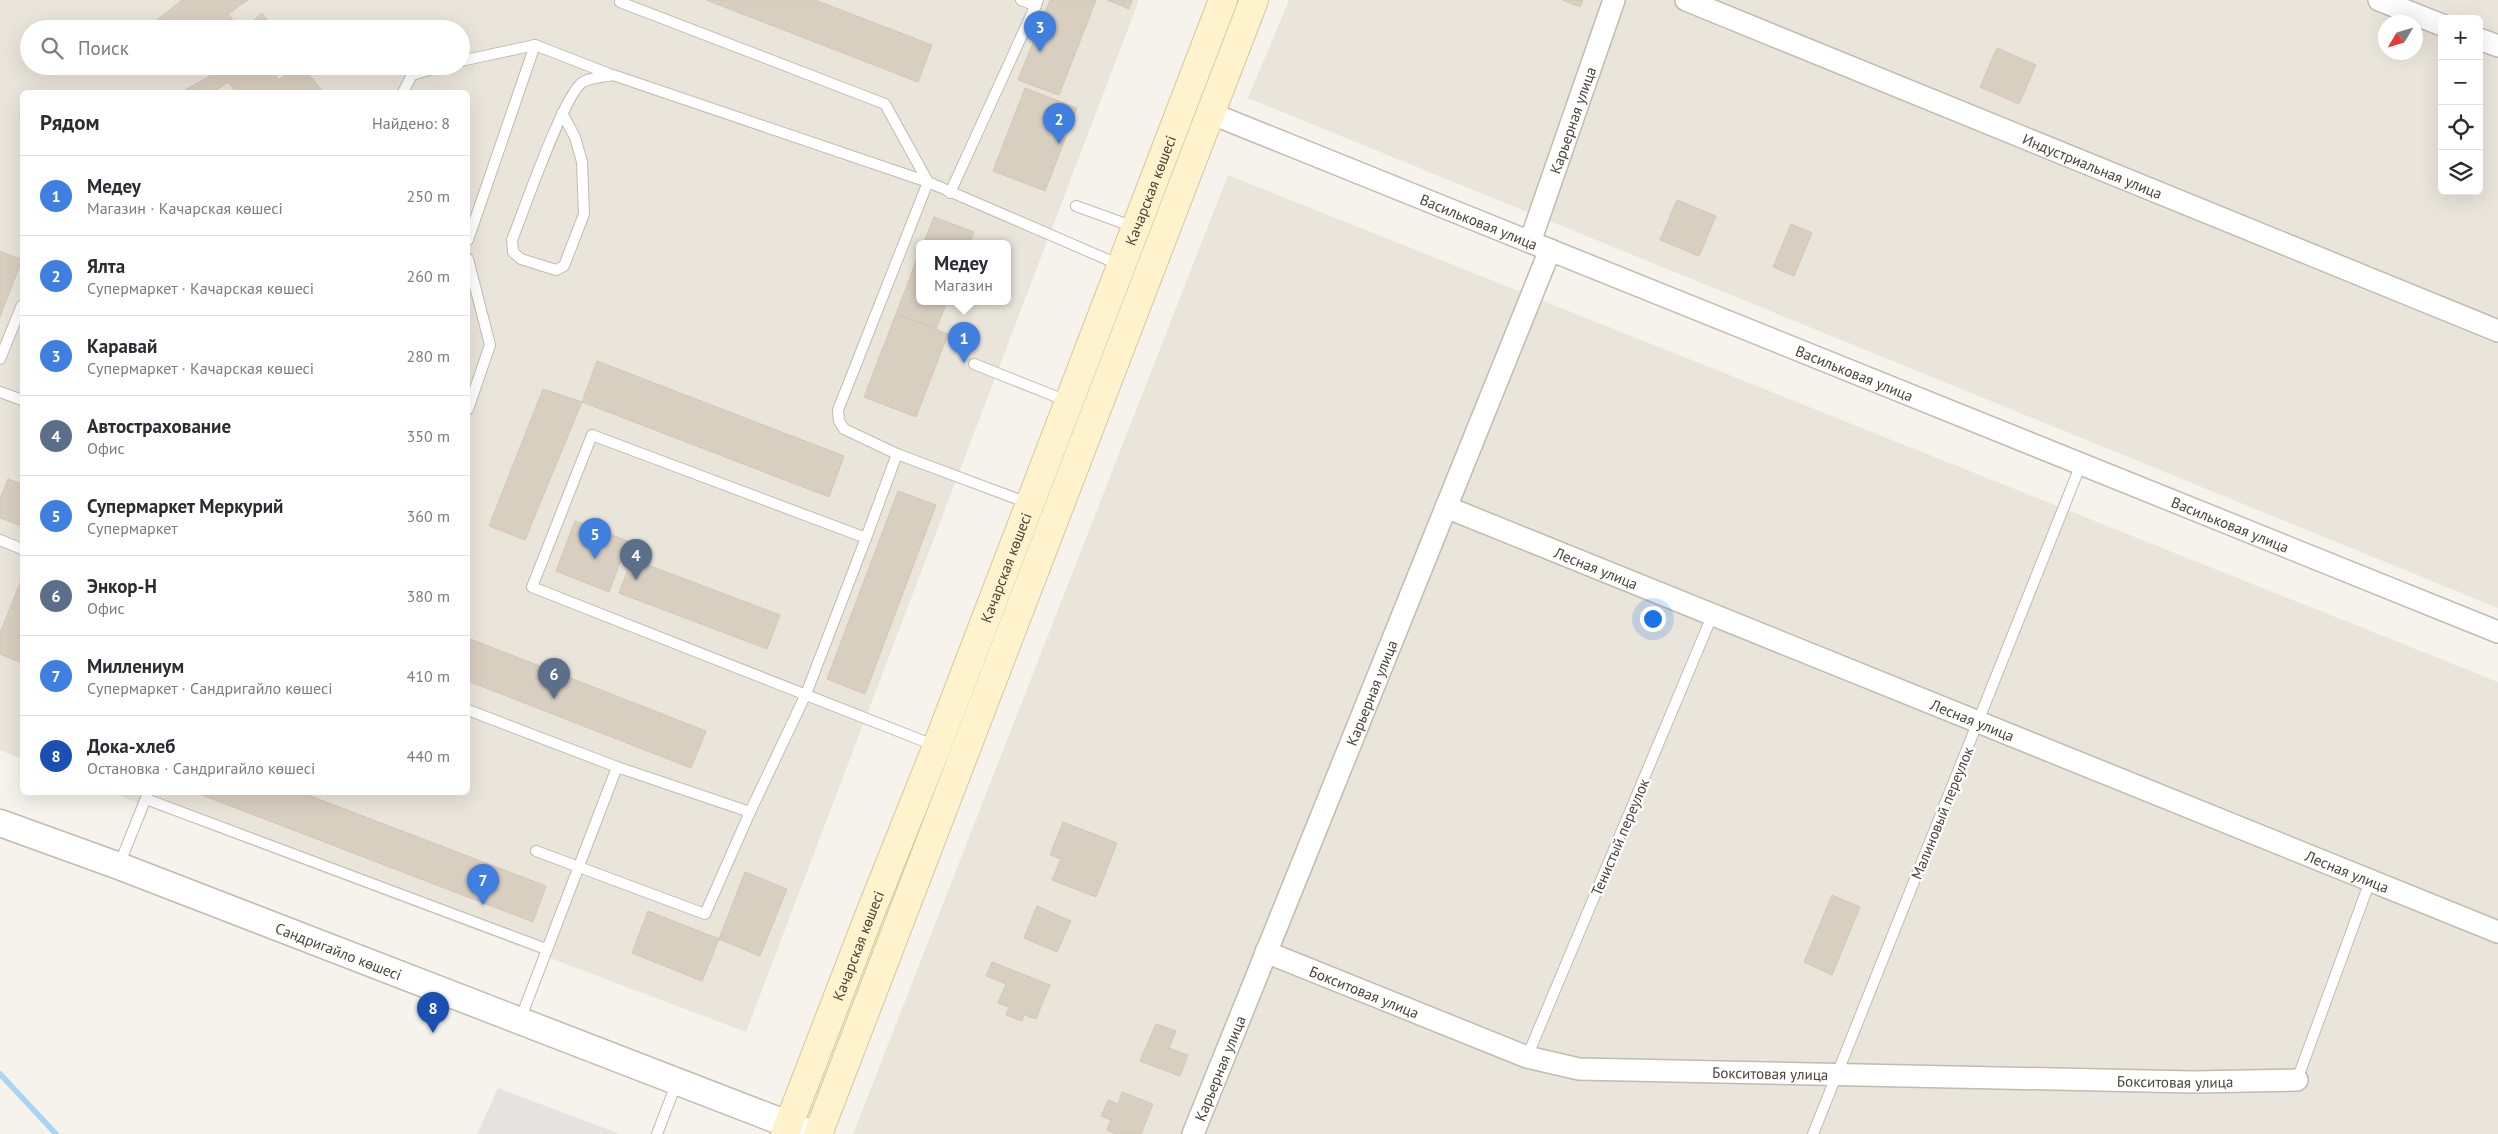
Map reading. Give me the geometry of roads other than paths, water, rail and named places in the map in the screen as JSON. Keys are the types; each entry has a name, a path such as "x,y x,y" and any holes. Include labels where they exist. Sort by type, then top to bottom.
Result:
{"main road":[{"name":"Качарская көшесі","path":"787,1129 937,746 1223,0"},
{"name":"Качарская көшесі","path":"818,1134 1254,0"}],"street":[{"name":"Карьерная улица","path":"1530,242 1614,0"},
{"name":"Индустриальная улица","path":"1686,0 2498,331"},
{"path":"2379,0 2438,22"},
{"path":"2483,40 2498,46"},
{"name":"Васильковая улица","path":"1210,113 2498,632"},
{"name":"Карьерная улица","path":"1193,1134 1550,250"},
{"path":"1070,395 1100,400"},
{"name":"Лесная улица","path":"1446,507 2498,932"},
{"name":"Сандригайло көшесі","path":"0,823 119,866 678,1082 787,1129 814,1134"},
{"path":"869,916 898,927"},
{"name":"Бокситовая улица","path":"1266,952 1527,1057 1579,1069 2193,1082 2297,1080"}],"lane":[{"path":"950,193 1037,3 1021,0"},
{"path":"620,2 885,104 928,182"},
{"path":"470,59 535,45 613,75 928,182 1121,266"},
{"path":"470,234 535,45"},
{"path":"405,90 412,75"},
{"path":"562,113 575,137 582,162 584,214 564,266 556,270 521,259 513,252 512,240 562,113 573,91 583,81 613,75"},
{"path":"928,182 838,410 839,421 844,429 897,454 1029,503"},
{"path":"1076,206 1135,228"},
{"path":"470,267 490,345 470,403"},
{"path":"0,359 20,311"},
{"path":"974,364 1070,395"},
{"path":"0,392 20,399"},
{"path":"866,538 592,436 532,587 937,746"},
{"path":"536,851 705,914 750,812 806,694 897,454"},
{"name":"Малиновый переулок","path":"1812,1134 2082,464"},
{"path":"0,540 20,547"},
{"name":"Тенистый переулок","path":"1527,1057 1712,616"},
{"path":"470,711 618,767 750,812"},
{"path":"519,1021 618,767"},
{"path":"119,866 147,796 546,949"},
{"path":"2297,1080 2370,881"},
{"path":"657,1134 678,1082"}],"waterway":[{"path":"0,1074 56,1134"}],"place":[{"name":"Каравай","path":"1040,52"},
{"name":"Ялта","path":"1059,144"},
{"name":"Медеу","path":"964,363"},
{"name":"Супермаркет Меркурий","path":"595,559"},
{"name":"Автострахование","path":"636,580"},
{"name":"Энкор-Н","path":"554,699"},
{"name":"Миллениум","path":"483,905"},
{"name":"Дока-хлеб","path":"433,1033"}]}
